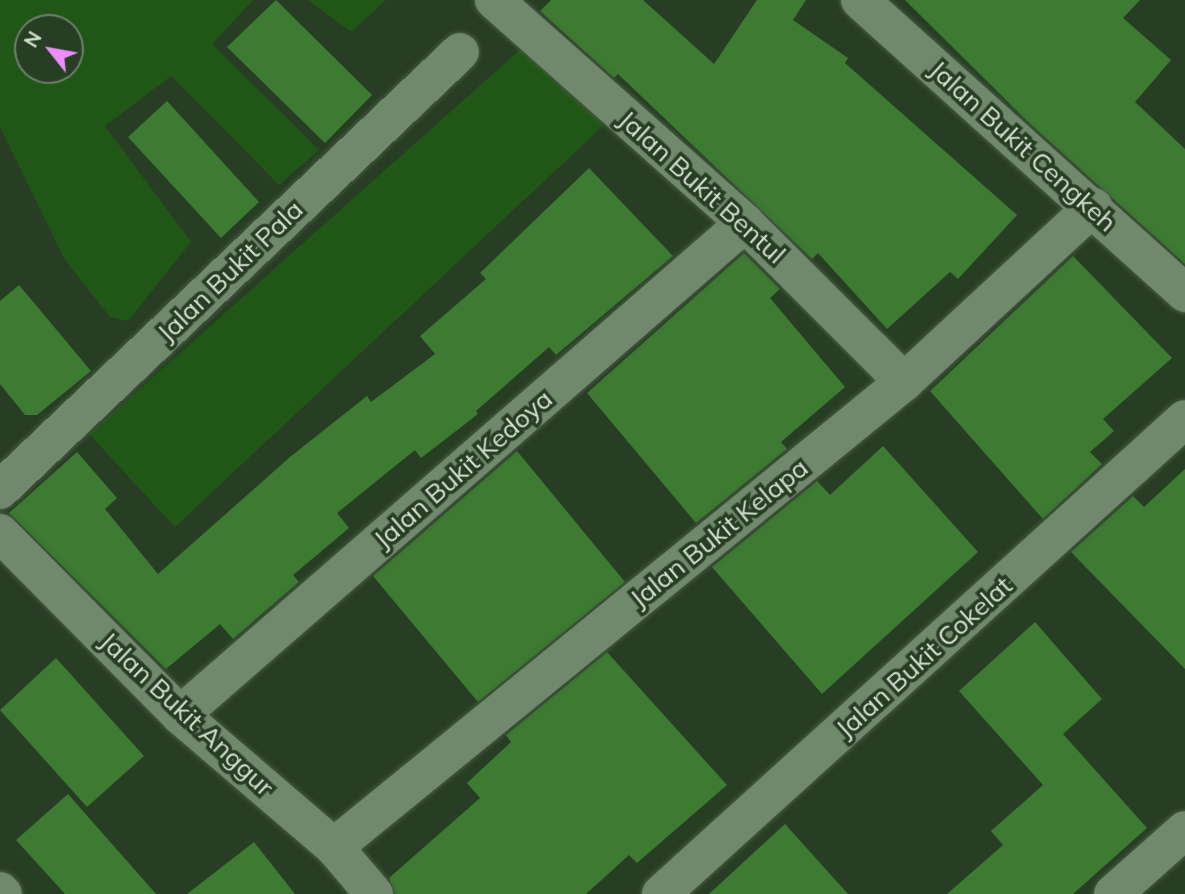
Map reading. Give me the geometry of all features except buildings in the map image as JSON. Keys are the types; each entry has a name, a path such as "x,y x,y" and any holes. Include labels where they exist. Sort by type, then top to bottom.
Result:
{"street":[{"name":"Jalan Bukit Bentul","path":"494,0 746,223 904,382"},
{"name":"Jalan Bukit Cengkeh","path":"860,0 1093,207 1185,293"},
{"name":"Jalan Bukit Pala","path":"0,490 460,52"},
{"name":"Jalan Bukit Kelapa","path":"334,847 904,382 1093,207"},
{"name":"Jalan Bukit Kedoya","path":"180,715 746,223"},
{"name":"Jalan Bukit Cokelat","path":"661,894 1185,419"},
{"name":"Jalan Bukit Anggur","path":"0,533 180,715 334,847 374,894"},
{"path":"1113,894 1185,830"}],"green space":[{"path":"0,0 253,0 212,44 319,150 279,185 171,76 105,126 191,242 128,321 110,317 65,260 0,127"},
{"path":"308,0 386,0 351,32"},
{"path":"522,48 604,125 175,527 89,434"}]}
